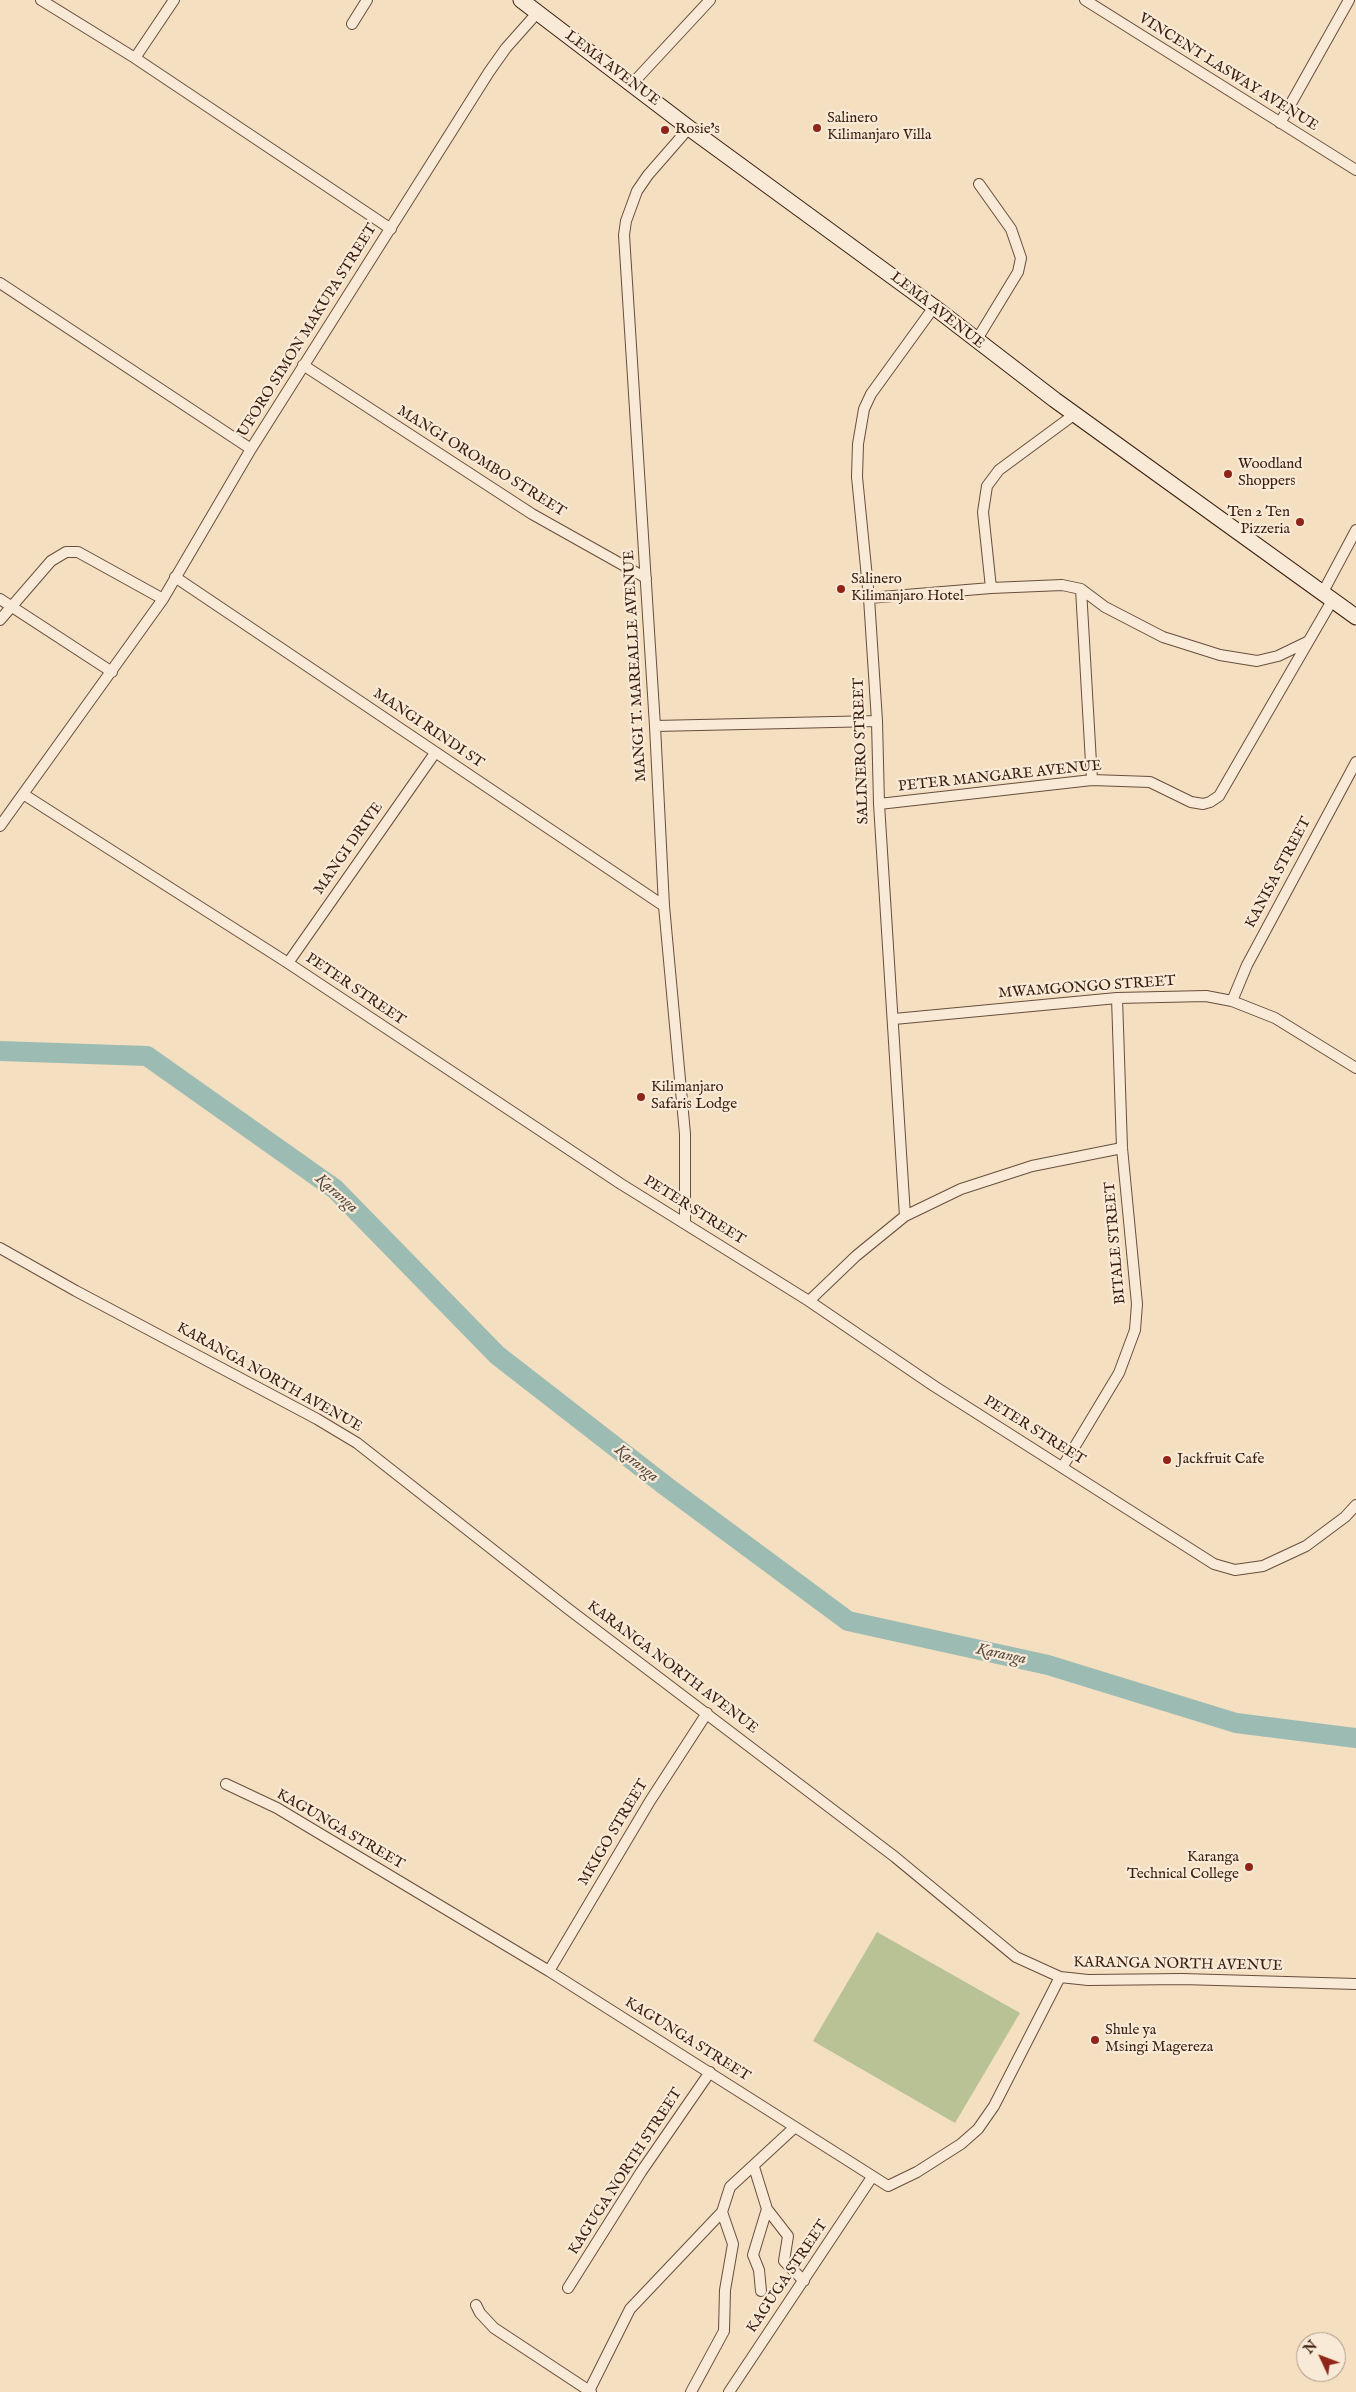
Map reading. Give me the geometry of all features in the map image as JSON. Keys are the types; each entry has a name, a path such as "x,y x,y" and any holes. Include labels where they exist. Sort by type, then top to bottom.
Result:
{"main road":[{"name":"LEMA AVENUE","path":"521,0 689,128 934,307 976,342 1356,617"}],"street":[{"path":"41,0 134,58 391,228"},
{"path":"134,58 174,0"},
{"path":"352,24 367,0"},
{"path":"632,84 710,0"},
{"name":"VINCENT LASWAY AVENUE","path":"1085,0 1356,170"},
{"path":"1280,123 1349,0"},
{"name":"UFORO SIMON MAKUPA STREET","path":"0,826 163,599 251,449 489,72 506,48 538,12"},
{"name":"MANGI T. MAREALLE AVENUE","path":"684,1222 685,1134 664,906 655,726 624,234 637,191 648,175 689,128"},
{"path":"976,342 1018,272 1021,258 1010,229 979,184"},
{"path":"0,283 251,449"},
{"name":"SALINERO STREET","path":"905,1216 879,804 877,721 869,598 857,477 858,444 864,409 884,375 934,307"},
{"name":"MANGI OROMBO STREET","path":"303,365 532,514 646,578"},
{"path":"991,588 983,512 986,486 999,470 1075,414"},
{"name":"PETER MANGARE AVENUE","path":"879,804 1092,780 1150,782 1191,802 1202,804 1210,802 1219,796 1307,642 1356,530"},
{"path":"0,620 51,561 58,555 72,551 78,552 163,599"},
{"name":"MANGI RINDI ST","path":"175,578 664,906"},
{"path":"869,598 991,588 1062,585 1081,589 1142,628 1163,637 1220,655 1257,661 1278,656 1307,642"},
{"path":"1081,589 1092,780"},
{"path":"0,599 112,672"},
{"path":"655,726 877,721"},
{"name":"MANGI DRIVE","path":"288,963 435,752"},
{"name":"KANISA STREET","path":"1232,1001 1247,965 1356,762"},
{"name":"PETER STREET","path":"23,794 288,963 621,1184 809,1301 934,1386 1063,1466 1214,1564 1235,1570 1263,1566 1306,1546 1345,1517 1356,1505"},
{"name":"MWAMGONGO STREET","path":"894,1019 1117,998 1206,996 1232,1001 1275,1018 1356,1068"},
{"name":"BITALE STREET","path":"1063,1466 1119,1373 1135,1330 1137,1304 1136,1276 1122,1148 1117,998"},
{"path":"809,1301 856,1256 905,1216 961,1189 1032,1166 1122,1148"},
{"name":"KARANGA NORTH AVENUE","path":"0,1248 76,1291 317,1419 387,1464 567,1608 708,1713 798,1785 896,1857 1016,1957 1060,1978 1356,1984"},
{"name":"MKIGO STREET","path":"549,1970 650,1801 708,1713"},
{"name":"KAGUNGA STREET","path":"226,1784 277,1808 549,1970 888,2186 904,2179 961,2144 978,2129 994,2106 1060,1978"},
{"name":"KAGUGA NORTH STREET","path":"568,2288 641,2172 710,2072"},
{"path":"476,2304 480,2314 494,2328 590,2392 630,2309 722,2212 730,2187 754,2167 795,2126"},
{"path":"754,2167 767,2209 788,2236 784,2261 804,2281"},
{"name":"KAGUGA STREET","path":"729,2392 872,2177"},
{"path":"761,2291 759,2270 753,2255 767,2209"},
{"path":"691,2392 724,2331 725,2290 733,2244 722,2212"}],"green space":[{"path":"877,1932 1020,2013 955,2123 813,2041"}],"waterway":[{"name":"Karanga","path":"0,1051 147,1056 335,1189 497,1355 667,1487 848,1621 1048,1665 1236,1723 1356,1738"}],"place":[{"name":"Salinero Kilimanjaro Villa","path":"817,128"},
{"name":"Rosie's","path":"665,130"},
{"name":"Woodland Shoppers","path":"1228,474"},
{"name":"Ten 2 Ten Pizzeria","path":"1300,522"},
{"name":"Salinero Kilimanjaro Hotel","path":"841,589"},
{"name":"Kilimanjaro Safaris Lodge","path":"641,1097"},
{"name":"Jackfruit Cafe","path":"1167,1460"},
{"name":"Karanga Technical College","path":"1249,1867"},
{"name":"Shule ya Msingi Magereza","path":"1095,2040"}]}
